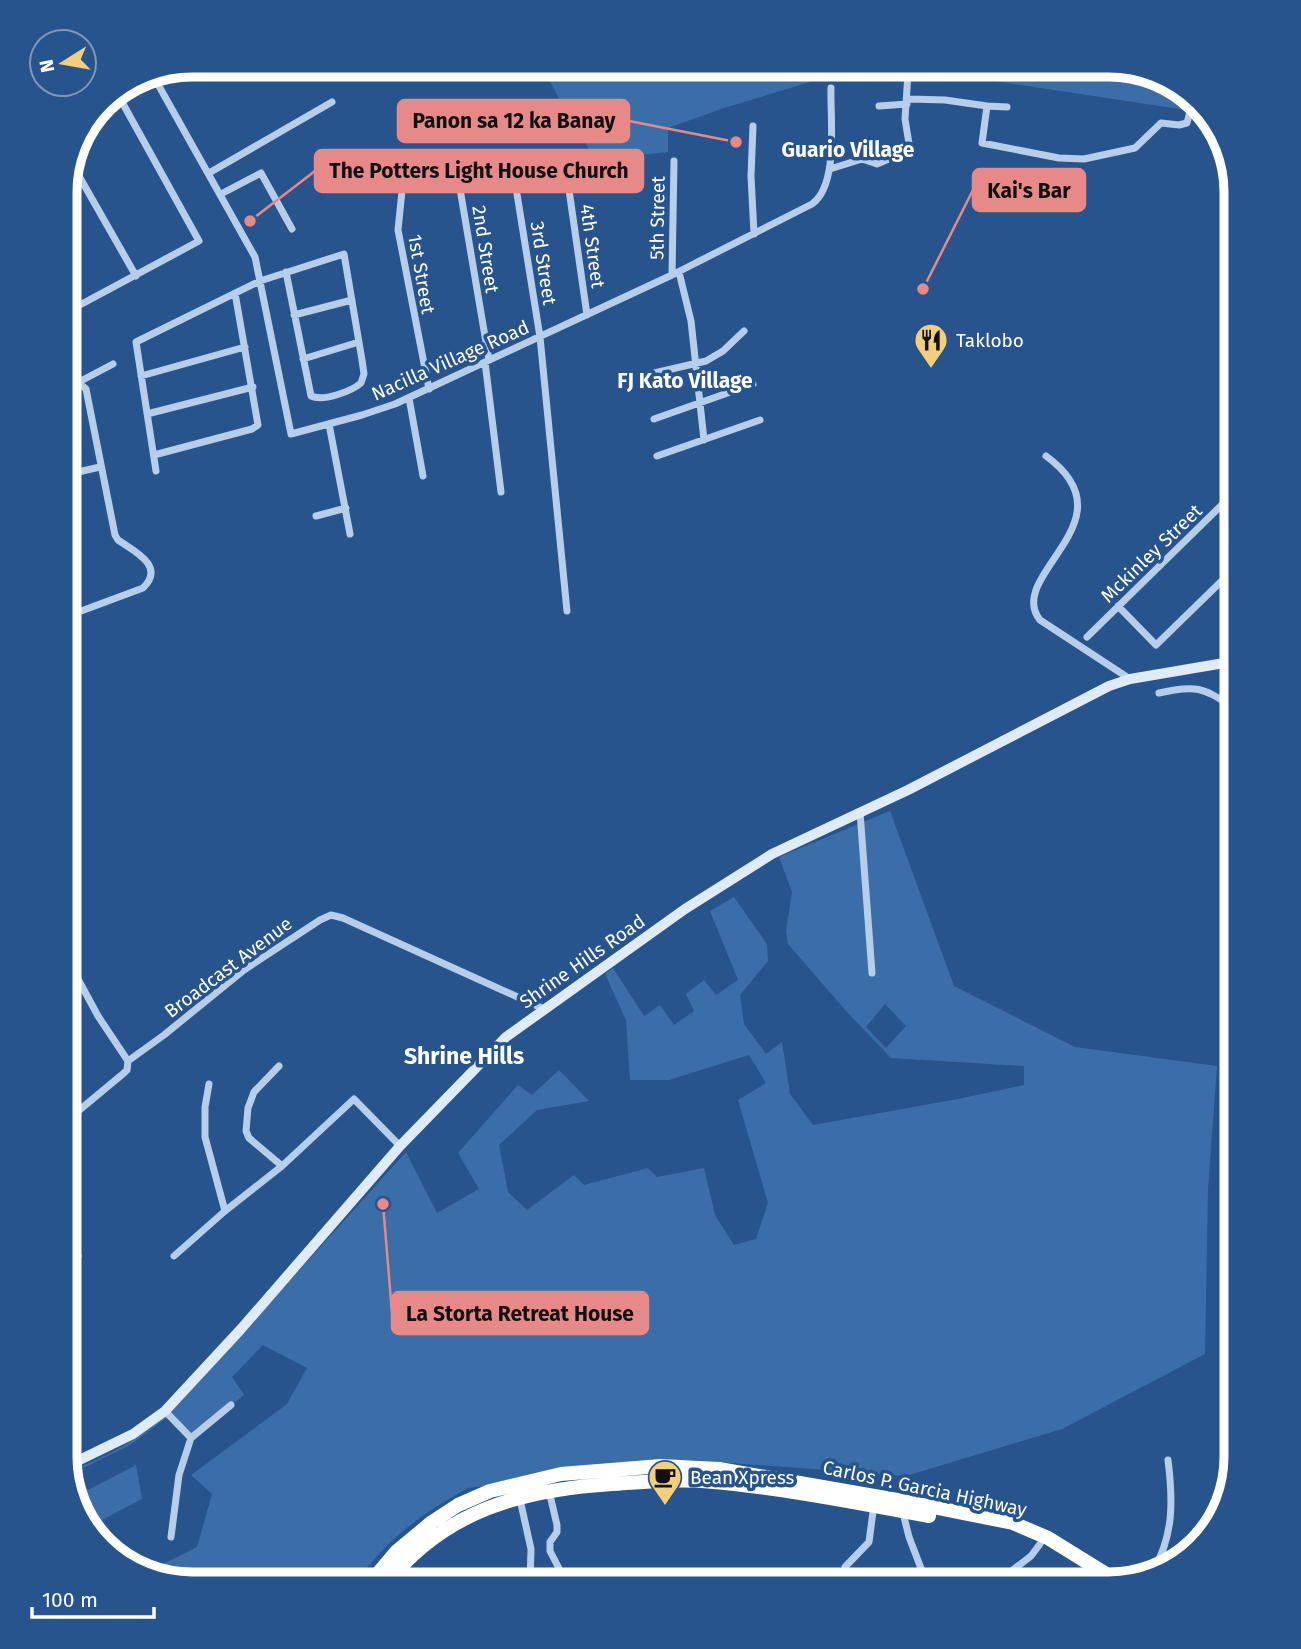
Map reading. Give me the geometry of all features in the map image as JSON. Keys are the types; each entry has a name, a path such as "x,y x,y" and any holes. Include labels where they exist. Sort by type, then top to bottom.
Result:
{"highway":[{"name":"Carlos P. Garcia Highway","path":"380,1572 404,1545 438,1517 473,1497 640,1467 700,1466 902,1506 1009,1531 1040,1544 1087,1572"},
{"name":"Carlos P. Garcia Highway","path":"397,1572 412,1555 445,1530 517,1489"},
{"name":"Carlos P. Garcia Highway","path":"902,1506 982,1516 1031,1530 1103,1572"}],"street":[{"path":"831,88 830,169 862,159 877,164 910,150 905,119 908,77"},
{"name":"Nacilla Village Road","path":"157,83 252,251 290,433 380,410 409,398 676,273 817,200 825,190 830,169"},
{"path":"879,106 945,100 1007,107"},
{"path":"77,307 199,241 122,102"},
{"path":"209,173 332,102"},
{"path":"987,106 982,143 1068,159 1128,150 1141,144 1161,123 1187,123 1191,111"},
{"path":"753,126 754,234"},
{"name":"5th Street","path":"674,161 676,273 689,310 704,440"},
{"name":"1st Street","path":"387,168 402,191 398,230 429,388"},
{"path":"221,194 261,173 292,229"},
{"path":"78,175 136,276"},
{"name":"2nd Street","path":"459,183 487,361 501,492"},
{"name":"4th Street","path":"568,183 587,315"},
{"name":"3rd Street","path":"517,194 540,337 566,611"},
{"path":"156,471 136,342 260,281 286,272 344,254 359,342 363,374 361,383 354,388 320,398 314,398 309,392 286,272"},
{"path":"154,455 252,429 258,425 235,293"},
{"path":"294,315 352,300"},
{"path":"650,374 696,364 714,357 744,331"},
{"path":"303,359 359,342"},
{"path":"141,376 245,347"},
{"path":"77,383 113,364"},
{"path":"77,384 84,385 86,389 115,535 148,561 151,570 151,577 143,588 77,613"},
{"path":"654,418 753,384"},
{"path":"147,414 253,387"},
{"path":"409,398 423,476"},
{"path":"657,456 760,420"},
{"path":"330,424 350,534"},
{"path":"1046,456 1059,466 1072,484 1079,509 1073,529 1035,592 1035,614 1040,620 1130,679"},
{"path":"77,472 100,467"},
{"name":"Mckinley Street","path":"1087,637 1224,503"},
{"path":"316,516 346,508"},
{"path":"1118,606 1156,645 1224,579"},
{"name":"Shrine Hills Road","path":"77,1461 134,1434 165,1411 241,1329 400,1146 489,1053 544,1009 731,879 801,839 908,790 1109,686 1130,679 1224,663"},
{"path":"1159,693 1190,687 1199,688 1224,702"},
{"path":"860,811 872,973"},
{"name":"Broadcast Avenue","path":"128,1061 244,970 331,915 343,918 544,1009"},
{"path":"77,977 98,1016 128,1061 127,1070 77,1112"},
{"path":"279,1066 254,1092 248,1108 246,1131 249,1138 282,1167"},
{"path":"209,1084 205,1107 205,1137 225,1211"},
{"path":"174,1256 225,1211 282,1167 354,1099 400,1146"},
{"path":"171,1537 179,1475 191,1438 231,1405"},
{"path":"165,1411 191,1438"},
{"path":"1158,1561 1166,1546 1171,1513 1168,1460"},
{"path":"547,1483 557,1525 557,1532 550,1542 550,1552 561,1572"},
{"path":"517,1489 531,1549 530,1572"},
{"path":"846,1572 845,1567 869,1542 875,1501"},
{"path":"902,1506 923,1572"},
{"path":"1010,1572 1031,1556 1040,1544"}],"shaded area":[{"path":"547,77 826,77 668,128 668,152 595,160"},
{"path":"968,77 1117,77 1139,81 1167,92 1191,111"},
{"path":"890,811 954,986 1075,1047 1217,1066 1208,1189 1205,1354 1062,1429 906,1476 691,1460 468,1488 406,1529 379,1553 364,1572 192,1572 158,1567 197,1547 212,1494 191,1475 287,1404 307,1368 263,1345 232,1377 244,1395 191,1438 169,1416 130,1445 78,1471 78,1467 124,1445 173,1410 406,1152 437,1213 479,1189 458,1153 518,1085 532,1095 559,1070 589,1101 537,1110 499,1145 508,1192 527,1210 574,1175 584,1185 648,1168 657,1177 704,1168 715,1215 734,1245 756,1239 768,1203 738,1100 766,1083 749,1055 669,1080 630,1080 626,1020 605,974 613,968 644,1016 660,1005 674,1025 694,1011 686,994 704,980 716,995 738,980 710,911 734,897 767,944 768,961 740,995 744,1024 766,1054 782,1042 790,1094 813,1125 1024,1085 1024,1066 891,1058 788,944 786,931 792,892 779,857","holes":["885,1004 906,1026 886,1048 866,1027"]},
{"path":"136,1465 142,1499 102,1520 112,1540 96,1521 86,1501 78,1473 88,1490"}],"place":[{"name":"Panon sa 12 ka Banay","path":"736,142"},
{"name":"The Potters Light House Church","path":"250,221"},
{"name":"Kai's Bar","path":"923,289"},
{"name":"Taklobo","path":"931,370"},
{"name":"La Storta Retreat House","path":"383,1204"},
{"name":"Bean Xpress","path":"665,1507"}],"district":[{"name":"Guario Village","path":"848,150"},
{"name":"FJ Kato Village","path":"685,381"},
{"name":"Shrine Hills","path":"464,1056"}]}
